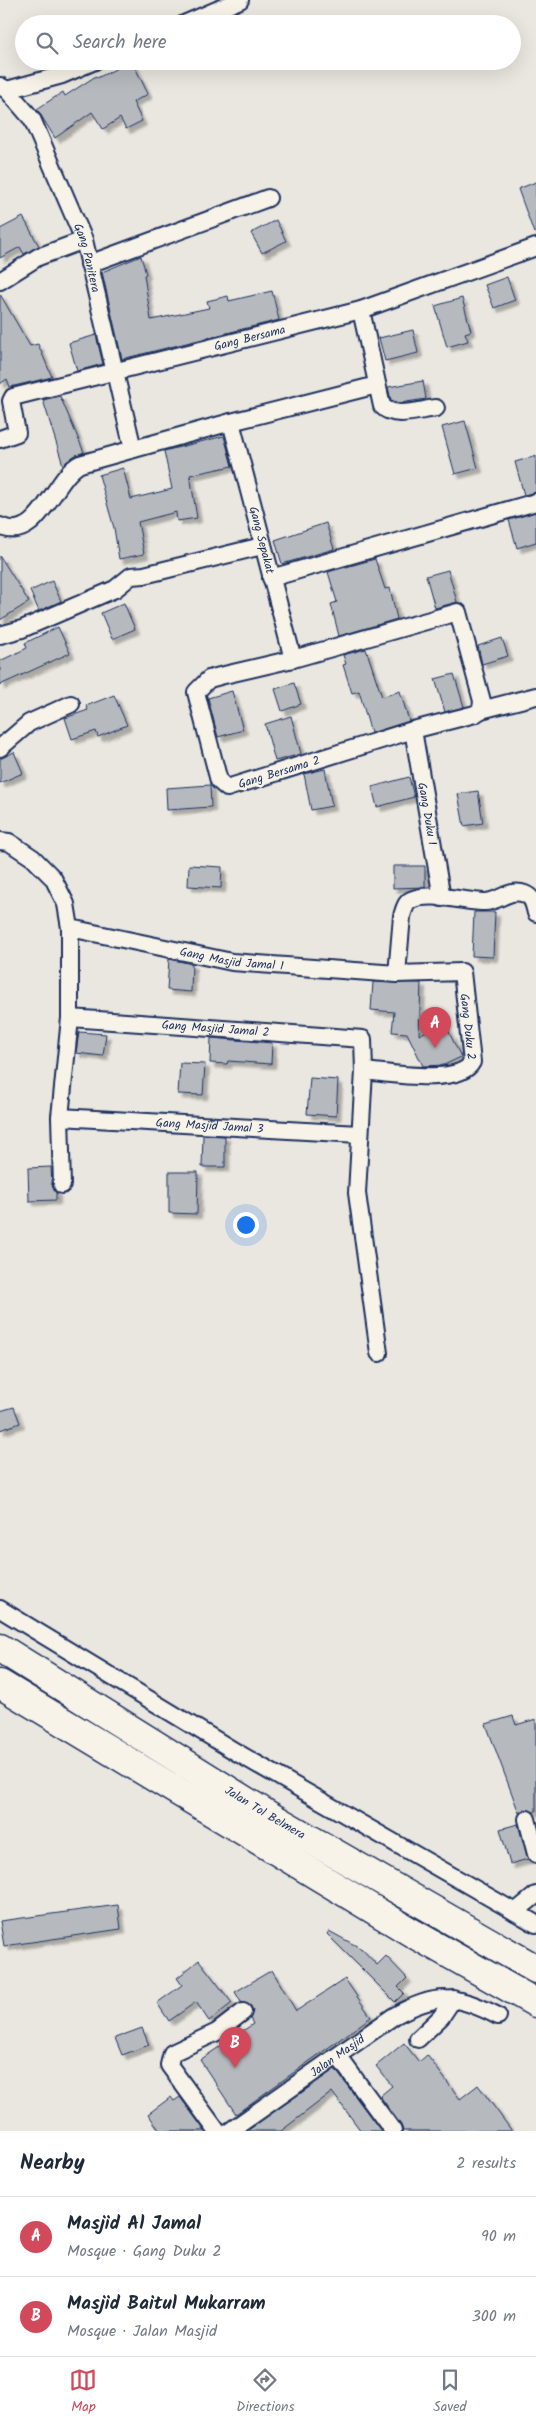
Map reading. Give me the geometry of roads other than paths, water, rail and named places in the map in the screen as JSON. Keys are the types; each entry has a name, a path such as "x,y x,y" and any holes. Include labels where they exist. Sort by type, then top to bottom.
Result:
{"highway":[{"name":"Jalan Tol Belmera","path":"0,1648 268,1815 536,1969"},
{"path":"0,1684 414,1934 536,2003"}],"street":[{"path":"205,15 240,0"},
{"path":"4,88 62,75 74,70"},
{"name":"Gang Panitera","path":"4,88 32,119 84,240 133,449"},
{"path":"89,264 268,198"},
{"path":"0,281 38,257 84,240"},
{"name":"Gang Bersama","path":"0,439 17,433 11,401 13,397 361,310 536,247"},
{"path":"361,310 382,406 386,411 394,413 436,408"},
{"path":"0,526 15,529 28,525 39,515 74,467 231,422 377,385"},
{"name":"Gang Sepakat","path":"231,422 293,659"},
{"path":"271,578 536,502"},
{"path":"0,635 15,632 116,589 131,576 144,575 262,546"},
{"name":"Gang Bersama 2","path":"458,612 482,701 481,710 475,714 413,730 227,788 219,781 196,692 209,679 293,659 458,612"},
{"path":"481,710 536,696"},
{"path":"0,748 29,723 71,704"},
{"name":"Gang Duku 1","path":"413,730 442,898"},
{"path":"0,841 9,842 33,858 53,878 66,904 70,928 70,1018 60,1117 62,1185"},
{"path":"397,974 404,908 411,900 426,897 487,902 504,894 518,892 527,894 533,900 536,913"},
{"name":"Gang Masjid Jamal 1","path":"70,928 232,962 397,974"},
{"name":"Gang Duku 2","path":"364,1071 450,1076 467,1070 472,1062 462,972 397,974"},
{"name":"Gang Masjid Jamal 2","path":"70,1018 363,1039 364,1071"},
{"path":"364,1071 356,1193 379,1354"},
{"name":"Gang Masjid Jamal 3","path":"60,1117 359,1134"},
{"path":"0,1609 236,1752 536,1924"},
{"path":"528,1819 536,1854"},
{"path":"514,1912 536,1896"},
{"path":"418,2039 442,2016 454,1998 476,2005 498,2016"},
{"name":"Jalan Masjid","path":"230,2131 394,2016 418,2003 454,1998"},
{"path":"218,2131 169,2065 172,2053 217,2032 243,2012"},
{"path":"338,2056 393,2131"}],"place":[{"name":"Masjid Al Jamal","path":"435,1048"},
{"name":"Masjid Baitul Mukarram","path":"235,2068"}]}
